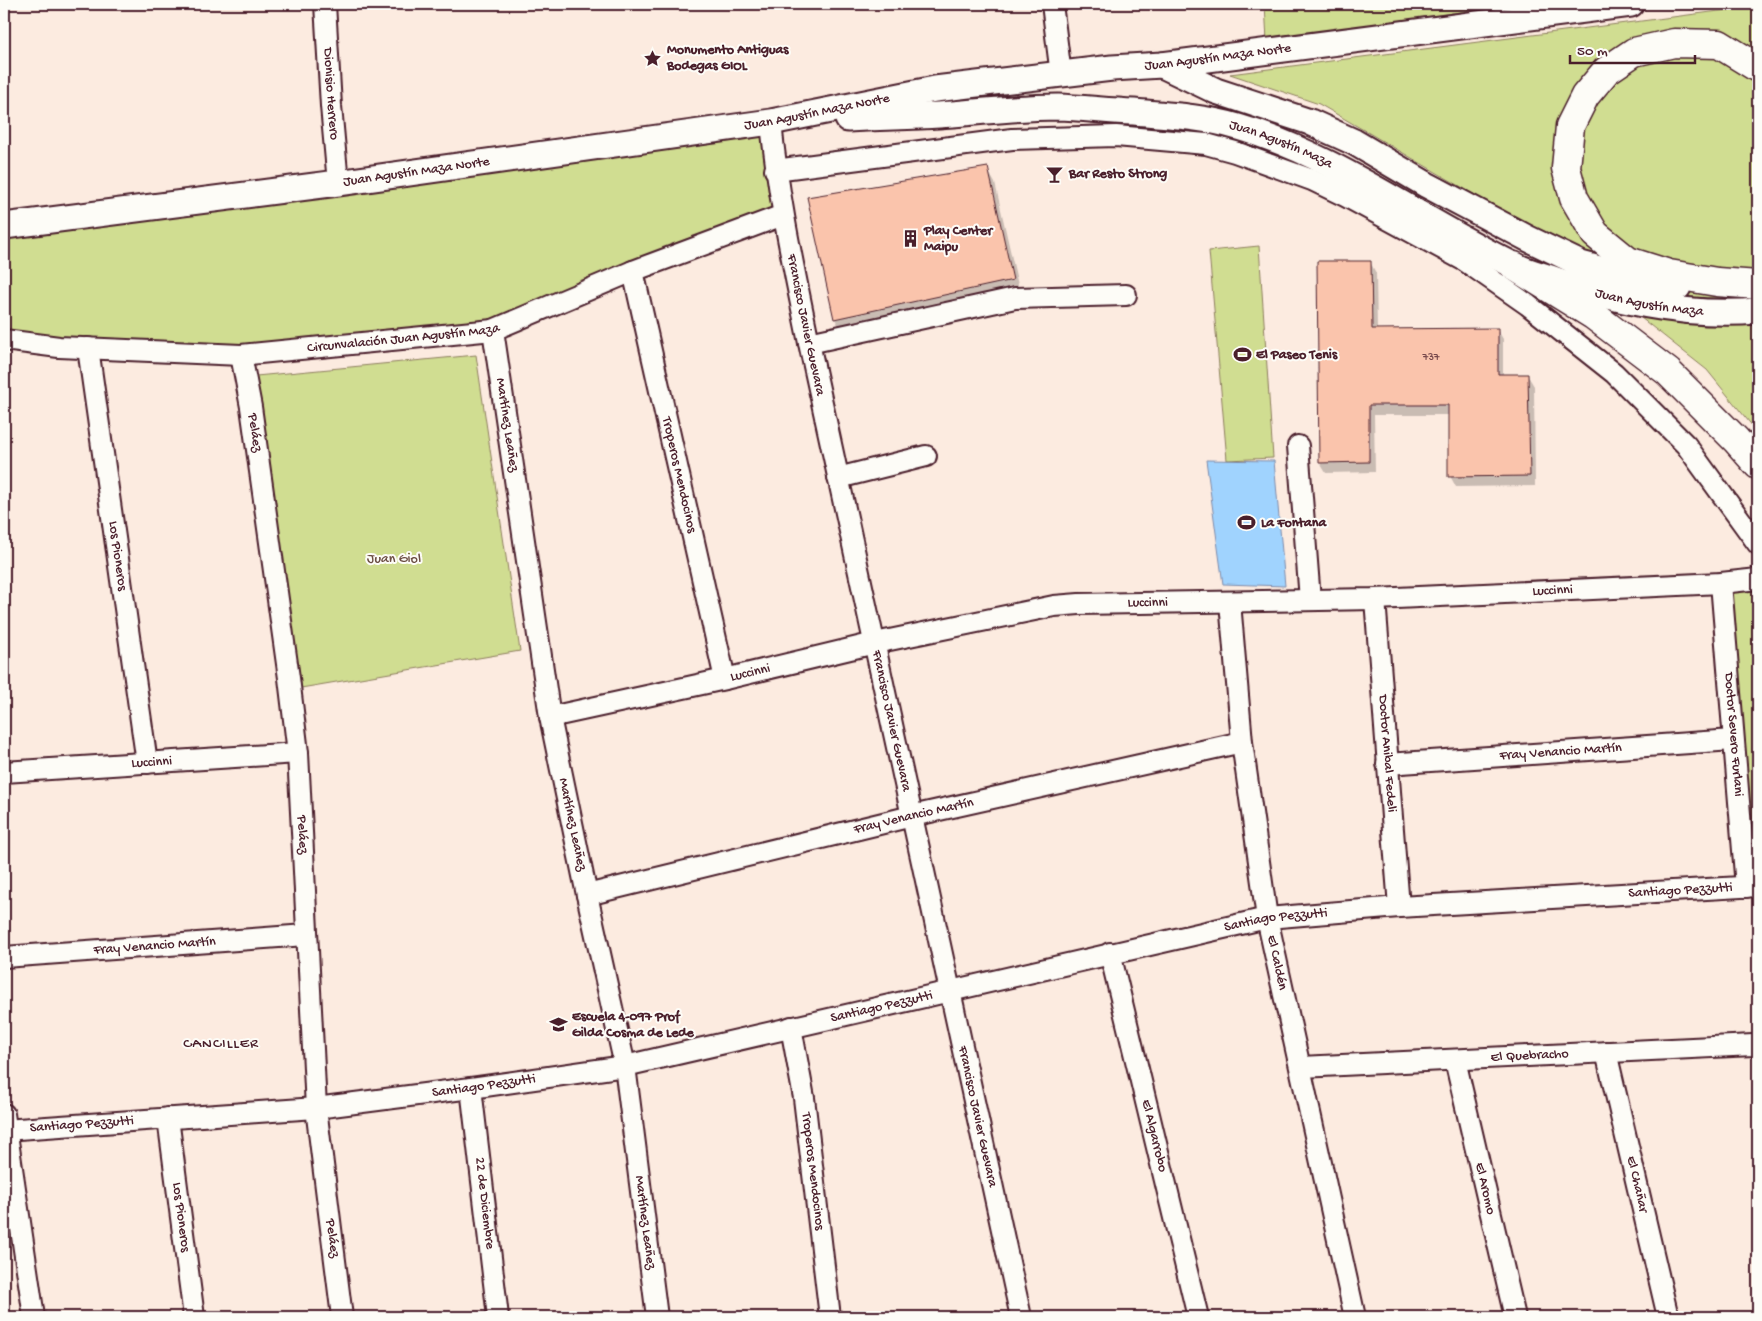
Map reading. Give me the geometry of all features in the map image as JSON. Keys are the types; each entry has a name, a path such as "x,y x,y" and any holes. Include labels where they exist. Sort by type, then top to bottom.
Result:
{"highway":[{"path":"1758,68 1719,44 1674,43 1634,52 1606,71 1586,96 1570,126 1566,168 1574,198 1595,234 1628,261 1669,274 1716,282 1758,286"},
{"path":"1514,266 1593,315 1668,372 1736,440 1758,466"}],"main road":[{"name":"Juan Agustín Maza Norte","path":"4,226 338,183 771,122 935,89 1112,68 1162,65 1631,4"},
{"name":"Juan Agustín Maza","path":"1162,65 1216,91 1310,122 1354,142 1436,190 1581,264 1637,279 1674,286 1715,289 1758,286"},
{"name":"Juan Agustín Maza","path":"771,122 936,115 1010,108 1060,107 1171,115 1211,120 1239,127 1296,147 1338,168 1514,266 1583,290 1648,306 1710,312 1736,313 1758,311"}],"street":[{"name":"Dionisio Herrero","path":"325,4 338,183"},
{"path":"1052,4 1061,75"},
{"name":"Francisco Javier Guevara","path":"771,122 783,215 809,343 1021,1317"},
{"path":"776,170 1012,139 1116,136 1206,144 1235,152 1312,180 1346,196 1465,261 1528,305 1614,373 1686,445 1758,544"},
{"name":"Circunvalación Juan Agustín Maza","path":"4,340 59,347 241,355 493,330 633,270 783,215"},
{"name":"Troperos Mendocinos","path":"633,270 725,679"},
{"path":"809,343 1015,298 1126,295"},
{"name":"Martínez Leañez","path":"493,330 550,717 625,1066 657,1317"},
{"name":"Los Pioneros","path":"88,348 147,763"},
{"name":"Peláez","path":"241,355 258,456 298,753 316,1108 342,1317"},
{"path":"1298,446 1310,600"},
{"path":"838,478 926,456"},
{"name":"Luccinni","path":"550,717 725,679 875,643 1054,606 1375,599 1758,580"},
{"name":"Doctor Severo Furlani","path":"1721,583 1733,740 1752,887"},
{"name":"Doctor Anibal Fedeli","path":"1375,599 1399,907"},
{"name":"El Caldén","path":"1230,602 1242,742 1267,918 1355,1317"},
{"name":"Fray Venancio Martín","path":"1388,764 1733,740"},
{"name":"Fray Venancio Martín","path":"587,895 912,816 1242,742"},
{"name":"Luccinni","path":"4,772 298,753"},
{"name":"Santiago Pezzutti","path":"4,1125 168,1118 316,1108 625,1066 1267,918 1399,907 1752,887"},
{"name":"Fray Venancio Martín","path":"4,957 306,935"},
{"name":"El Algarrobo","path":"1110,954 1198,1317"},
{"name":"Troperos Mendocinos","path":"791,1028 804,1098 830,1317"},
{"name":"El Quebracho","path":"1301,1067 1753,1045 1758,1047"},
{"name":"El Chañar","path":"1606,1052 1668,1317"},
{"name":"El Aromo","path":"1455,1060 1515,1317"},
{"name":"22 de Diciembre","path":"471,1088 498,1317"},
{"name":"Los Pioneros","path":"168,1118 194,1317"},
{"path":"4,1125 34,1317"}],"green space":[{"path":"1265,4 1513,4 1267,41"},
{"path":"1758,6 1758,433 1707,370 1513,217 1319,104 1230,74"},
{"path":"771,122 783,215 493,330 256,353 4,340 4,226"},
{"name":"El Paseo Tenis","path":"1259,246 1273,458 1227,460 1209,251"},
{"name":"Juan Giol","path":"476,355 520,651 301,688 256,376"},
{"path":"1758,583 1758,875 1753,876 1727,586"}],"water":[{"name":"La Fontana","path":"1206,460 1274,461 1285,586 1223,584"}],"building":[{"name":"Play Center Maipu","path":"988,167 1013,280 834,319 807,197"},
{"path":"1317,261 1371,261 1372,329 1498,328 1498,374 1528,374 1530,476 1448,477 1448,405 1369,405 1369,462 1319,463"}],"place":[{"name":"Monumento Antiguas Bodegas GIOL","path":"653,58"},
{"name":"Bar Resto Strong","path":"1055,174"},
{"name":"Play Center Maipu","path":"910,239"},
{"name":"El Paseo Tenis","path":"1242,355"},
{"name":"La Fontana","path":"1247,523"},
{"name":"Escuela 4-097 Prof Gilda Cosma de Lede","path":"558,1025"}],"district":[{"name":"CANCILLER","path":"221,1044"}]}
